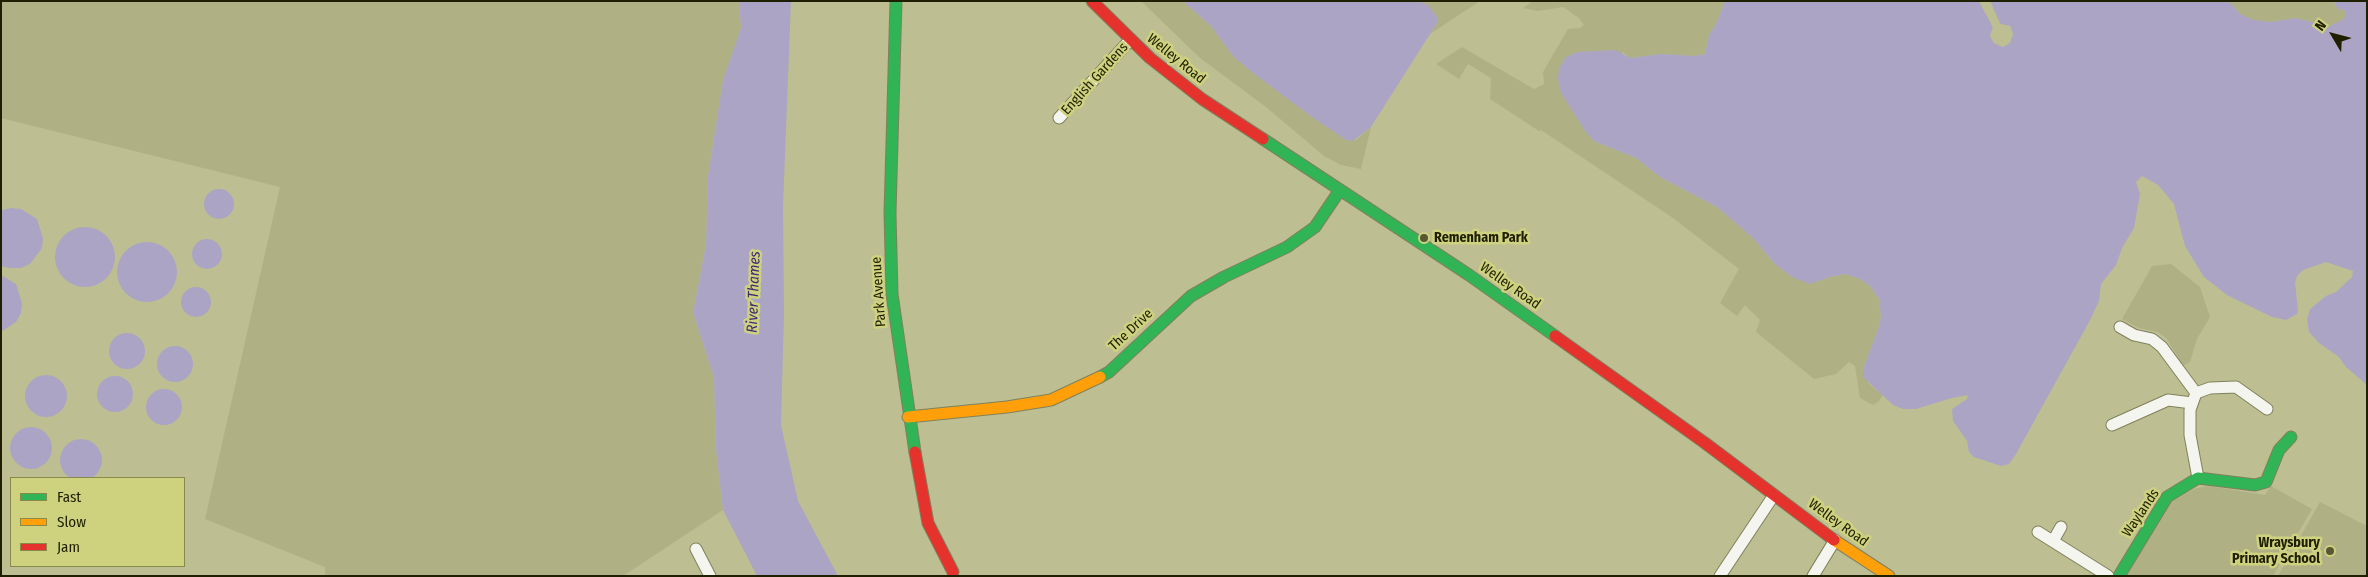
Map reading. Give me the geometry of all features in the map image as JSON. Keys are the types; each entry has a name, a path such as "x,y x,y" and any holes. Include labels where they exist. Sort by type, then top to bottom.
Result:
{"street":[{"name":"Park Avenue","path":"896,1 890,213 892,294 908,417 928,523 953,572"},
{"name":"Welley Road","path":"1092,1 1150,58 1202,99 1560,338 1835,540 1889,576"},
{"name":"English Gardens","path":"1059,118 1130,40"},
{"name":"The Drive","path":"908,417 1007,407 1051,400 1094,380 1109,372 1191,296 1224,277 1287,247 1315,227 1340,190"},
{"path":"2120,327 2134,335 2152,339 2162,347 2194,398"},
{"path":"2112,425 2168,400 2194,398 2210,388 2236,387 2267,409"},
{"path":"2194,398 2190,410 2190,435 2198,478 2255,485 2266,482 2279,450 2291,437"},
{"name":"Waylands","path":"2120,576 2167,497 2198,478"},
{"path":"1720,576 1774,494"},
{"path":"2053,542 2061,527"},
{"path":"2038,532 2108,576"},
{"path":"1813,576 1835,540"},
{"path":"696,549 710,576"}],"green space":[{"path":"1,1 739,1 741,28 723,81 708,176 706,245 693,312 714,378 716,449 723,510 623,576 325,576 325,567 205,519 280,187 1,118"},
{"path":"1141,1 1183,1 1211,26 1233,56 1312,117 1356,140 1371,127 1361,169 1341,165 1324,156 1266,107 1200,58"},
{"path":"1419,1 1480,1 1430,34 1437,23 1428,5"},
{"path":"1533,1 1725,1 1717,22 1709,35 1705,54 1694,56 1661,54 1630,58 1623,52 1594,141 1636,158 1660,177 1717,207 1754,239 1775,264 1810,284 1845,274 1860,279 1870,286 1879,299 1881,317 1863,369 1869,384 1883,395 1879,401 1873,405 1860,398 1855,366 1849,362 1836,374 1814,379 1756,332 1760,320 1745,305 1737,316 1720,303 1739,269 1673,218 1541,130 1539,131 1490,99 1491,78 1468,64 1459,79 1436,64 1462,47 1534,89 1544,84 1543,72 1568,29 1580,28 1584,25 1579,18 1563,7 1538,11 1523,8"},
{"path":"2229,1 2333,1 2334,4 2344,9 2346,16 2327,28 2295,18 2271,22 2254,21 2240,14"},
{"path":"2171,264 2200,287 2210,317 2197,339 2190,362 2183,366 2167,339 2158,332 2139,328 2122,319 2152,266"},
{"path":"2208,486 2265,495 2271,486 2312,509 2273,576 2126,576 2172,502 2194,489"},
{"name":"Wraysbury Primary School","path":"2320,502 2367,526 2367,576 2278,576"}],"water":[{"name":"River Thames","path":"739,1 791,1 783,206 784,313 781,425 798,501 838,576 757,576 723,510 716,449 714,378 693,312 706,245 708,176 723,80 741,28"},
{"path":"1183,1 1419,1 1428,5 1437,17 1437,23 1371,127 1353,141 1346,140 1312,117 1253,73 1233,56 1211,26"},
{"path":"1725,1 1979,1 1993,27 1990,36 1994,43 2003,47 2010,42 2013,34 2010,26 2000,24 1990,1 2229,1 2240,14 2254,20 2271,22 2295,18 2316,23 2326,28 2346,16 2344,10 2338,9 2333,1 2367,1 2367,385 2346,367 2339,357 2319,343 2309,332 2307,319 2310,309 2326,296 2336,292 2352,277 2353,271 2326,262 2303,270 2297,276 2295,283 2297,314 2286,320 2272,317 2227,295 2204,277 2185,246 2174,204 2158,185 2142,176 2136,182 2140,194 2134,228 2122,248 2116,265 2101,284 2099,301 2089,322 2016,454 2009,464 2001,466 1974,457 1969,452 1967,441 1953,421 1952,409 1967,399 1968,395 1916,409 1903,409 1893,405 1863,377 1863,369 1881,317 1879,299 1870,286 1860,279 1845,274 1810,284 1792,277 1775,264 1754,239 1717,207 1660,177 1636,158 1594,141 1561,93 1558,79 1559,69 1566,57 1578,52 1615,50 1631,58 1661,54 1694,56 1705,54 1709,35 1717,22"},
{"path":"219,189 230,193 234,204 230,215 219,219 208,215 204,204 208,193"},
{"path":"21,209 37,219 43,238 42,248 30,264 21,268 1,266 1,210"},
{"path":"85,227 102,232 110,240 115,257 110,274 102,282 85,287 68,282 60,274 55,257 60,240 68,232"},
{"path":"207,239 218,243 222,254 218,265 207,269 196,265 192,254 196,243"},
{"path":"147,242 164,247 172,255 177,272 172,289 164,297 147,302 130,297 122,289 117,272 122,255 130,247"},
{"path":"1,275 16,284 22,303 21,313 16,322 1,332"},
{"path":"196,287 207,291 211,302 207,313 196,317 185,313 181,302 185,291"},
{"path":"127,333 134,334 140,338 144,344 144,358 140,364 134,368 127,369 120,368 114,364 110,358 109,351 110,344 114,338 120,334"},
{"path":"175,346 182,347 188,351 192,357 192,371 188,377 182,381 175,382 168,381 162,377 158,371 157,364 158,357 162,351 168,347"},
{"path":"50,375 58,378 64,384 67,396 64,408 58,414 42,417 34,414 28,408 25,392 28,384 34,378"},
{"path":"115,376 122,377 128,381 132,387 132,401 128,407 122,411 115,412 108,411 102,407 98,401 97,394 98,387 102,381 108,377"},
{"path":"164,389 171,390 177,394 181,400 181,414 177,420 171,424 164,425 157,424 151,420 147,414 146,407 147,400 151,394 157,390"},
{"path":"35,427 43,430 49,436 52,448 49,460 43,466 27,469 19,466 13,460 10,444 13,436 19,430"},
{"path":"81,439 96,445 101,456 100,468 93,477 69,477 64,472 60,460 66,445"}],"pier":[{"path":"1979,1 1982,1 1995,26 1993,35 1996,41 2002,44 2008,41 2010,34 2008,28 1998,25 1987,1 1990,1 2000,24 2010,26 2013,34 2010,43 2003,47 1994,43 1990,36 1993,27"}],"traffic: fast":[{"path":"896,1 890,213 892,294 915,452"},
{"path":"1263,139 1469,275 1555,336"},
{"path":"1100,377 1109,372 1191,296 1224,277 1287,247 1315,227 1340,190"},
{"path":"2119,576 2167,497 2198,478 2255,485 2266,482 2279,450 2291,437"}],"traffic: slow":[{"path":"908,417 1007,407 1051,400 1100,377"},
{"path":"1834,540 1889,576"}],"traffic: jam":[{"path":"1092,1 1150,58 1202,99 1263,139"},
{"path":"1555,336 1705,443 1834,540"},
{"path":"915,452 928,523 953,572"}],"place":[{"name":"Remenham Park","path":"1424,238"},
{"name":"Wraysbury Primary School","path":"2330,551"}]}
